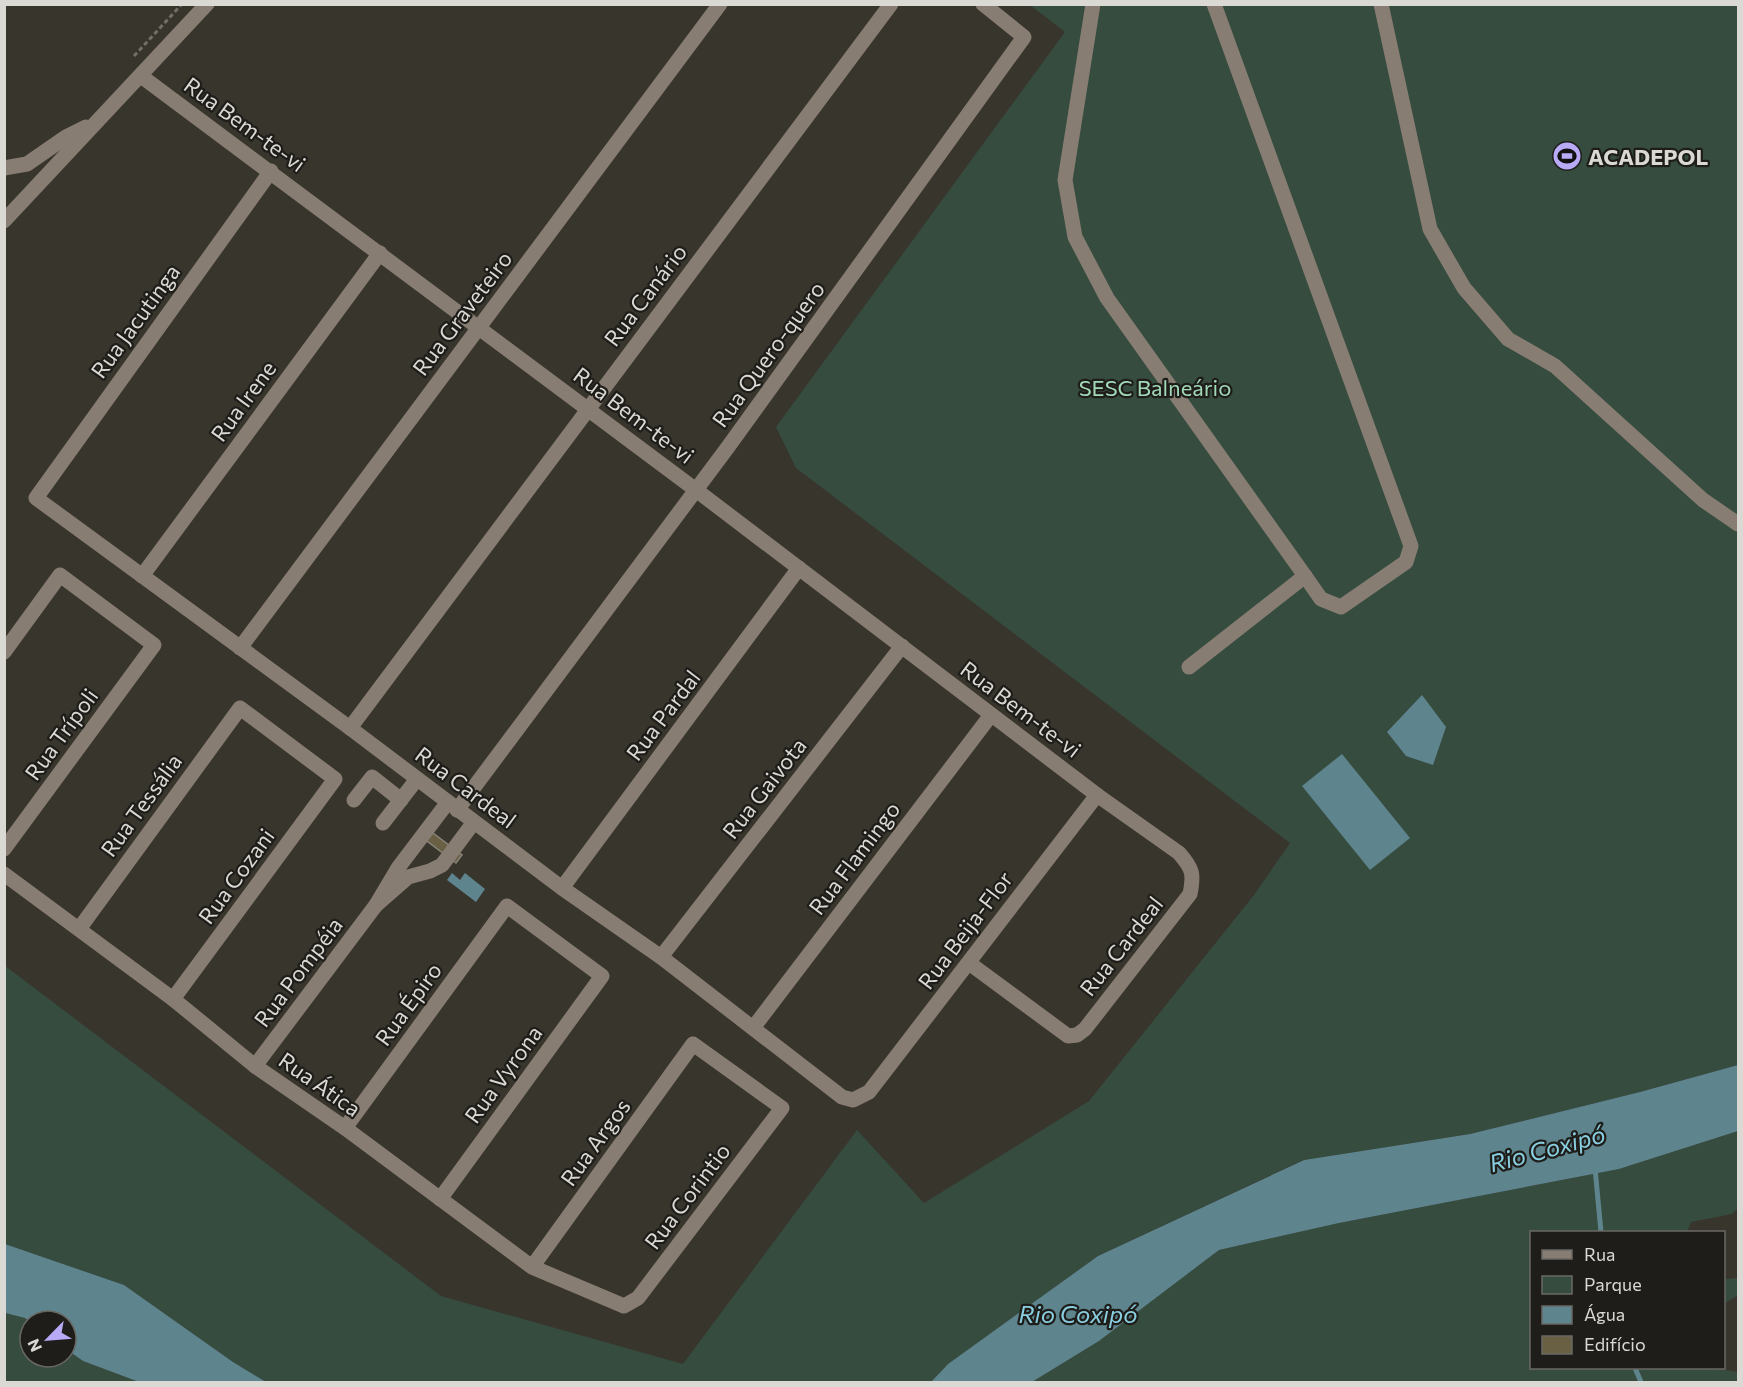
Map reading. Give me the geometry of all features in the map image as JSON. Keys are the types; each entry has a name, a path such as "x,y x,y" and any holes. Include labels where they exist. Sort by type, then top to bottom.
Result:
{"street":[{"path":"4,221 207,4"},
{"name":"Rua Graveteiro","path":"240,648 720,4"},
{"name":"Rua Canário","path":"350,728 891,4"},
{"name":"Rua Quero-quero","path":"457,809 696,490 1024,37 983,4"},
{"path":"1093,4 1065,180 1075,237 1107,298 1321,599 1341,607 1406,562 1411,546 1214,4"},
{"path":"1381,4 1430,229 1464,288 1508,339 1555,366 1703,500 1738,524"},
{"name":"Rua Bem-te-vi","path":"141,76 480,327 1097,795"},
{"path":"4,168 27,164 66,137 98,122"},
{"name":"Rua Jacutinga","path":"36,498 271,171"},
{"name":"Rua Irene","path":"142,576 380,253"},
{"name":"Rua Cardeal","path":"36,498 350,728 562,888 661,957 842,1097 853,1100 862,1098 869,1092"},
{"name":"Rua Pardal","path":"562,888 799,568"},
{"name":"Rua Trípoli","path":"4,652 60,575 154,645 4,849"},
{"path":"1189,667 1305,576"},
{"name":"Rua Gaivota","path":"661,957 902,646"},
{"name":"Rua Cozani","path":"173,999 335,779 240,708"},
{"name":"Rua Tessália","path":"79,929 240,708"},
{"name":"Rua Flamingo","path":"753,1028 991,715"},
{"path":"354,800 372,777 401,800"},
{"path":"383,824 417,779"},
{"name":"Rua Cardeal","path":"969,963 1068,1036 1077,1035 1085,1029 1190,894 1193,878 1190,865 1179,853 1097,795"},
{"name":"Rua Beija-Flor","path":"869,1092 1097,795"},
{"name":"Rua Pompéia","path":"255,1066 376,905 401,864 421,849 457,809"},
{"name":"Rua Pompéia","path":"376,905 408,877 425,873 443,863 457,809"},
{"name":"Rua Ática","path":"4,874 173,999 255,1066 345,1128 532,1267 624,1306"},
{"name":"Rua Vyrona","path":"440,1198 602,976 507,906"},
{"name":"Rua Épiro","path":"345,1128 507,906"},
{"name":"Rua Corintio","path":"624,1306 638,1298 782,1108 693,1044"},
{"name":"Rua Argos","path":"532,1267 693,1044"}],"green space":[{"name":"SESC Balneário","path":"1030,5 1738,5 1738,1065 1470,1134 1303,1160 1098,1256 948,1364 931,1382 266,1382 233,1362 124,1285 5,1244 4,965 441,1296 683,1364 857,1130 924,1203 1089,1101 1254,895 1290,843 796,468 776,427 1065,32"},
{"path":"1738,1131 1738,1208 1732,1214 1691,1222 1687,1231 1530,1231 1530,1369 1718,1369 1738,1372 1738,1382 1032,1382 1099,1341 1219,1250 1339,1223 1619,1169"},
{"path":"1738,1278 1738,1295 1725,1303 1725,1279"},
{"path":"4,1313 18,1316 18,1369 78,1369 78,1357 139,1382 5,1382"}],"water":[{"path":"1422,695 1446,727 1433,765 1406,756 1387,732"},
{"path":"1342,754 1410,838 1370,870 1302,786"},
{"path":"452,873 460,880 465,873 485,889 476,902 447,880"},
{"name":"Rio Coxipó","path":"1738,1065 1738,1131 1619,1169 1339,1223 1219,1250 1099,1341 1032,1382 931,1382 948,1364 1098,1256 1304,1160 1470,1134"},
{"path":"5,1244 124,1285 233,1362 266,1382 139,1382 78,1357 78,1309 18,1309 18,1316 5,1313"}],"building":[{"path":"425,827 462,855 456,863 419,835"}],"waterway":[{"path":"1595,1168 1601,1231"},
{"path":"1635,1369 1641,1382"}],"place":[{"name":"ACADEPOL","path":"1567,156"}]}
